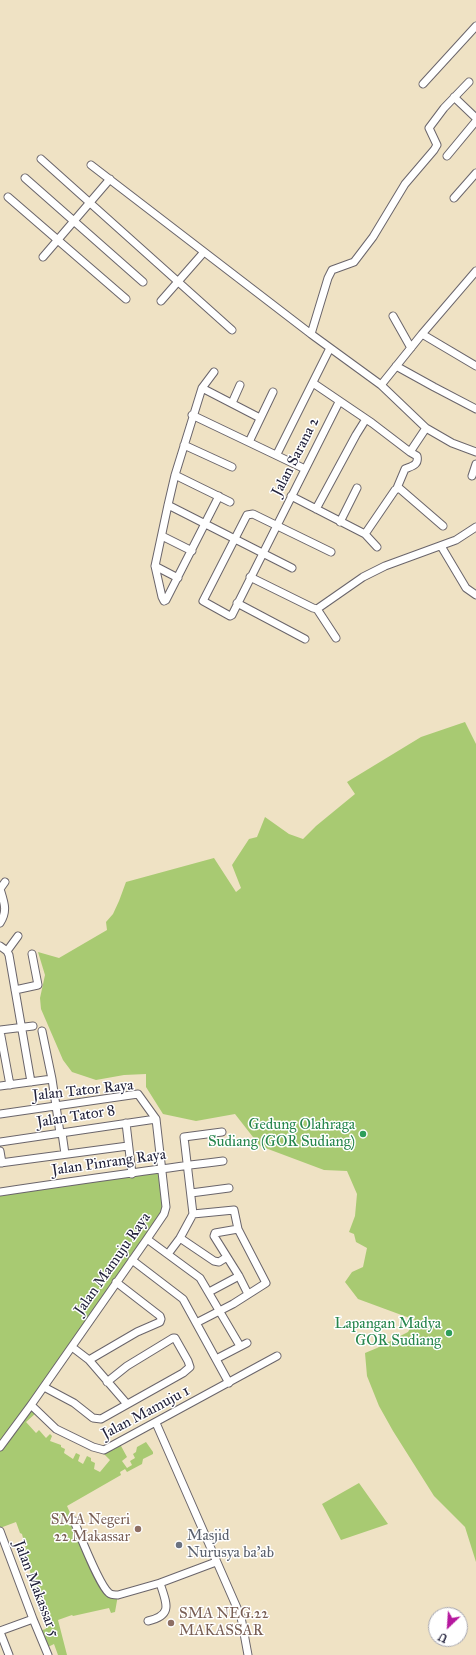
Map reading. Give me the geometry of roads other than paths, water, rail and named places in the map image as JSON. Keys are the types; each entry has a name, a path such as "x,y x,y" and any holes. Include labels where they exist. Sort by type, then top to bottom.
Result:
{"street":[{"path":"423,84 476,26"},
{"path":"311,334 328,278 332,270 354,262 373,237 405,184 437,145 429,128 454,97 469,82"},
{"path":"454,97 476,118"},
{"path":"447,156 476,121"},
{"path":"41,158 232,330"},
{"path":"91,165 311,334 381,385 426,428 452,443 476,452"},
{"path":"454,198 476,173"},
{"path":"25,178 73,222 143,282"},
{"path":"44,257 110,179"},
{"path":"8,197 126,299"},
{"path":"161,301 204,252"},
{"path":"381,385 476,271"},
{"path":"393,316 411,348"},
{"path":"422,334 476,366"},
{"path":"277,454 330,348"},
{"path":"396,366 476,409"},
{"path":"214,372 202,388 192,415 168,505 155,566 164,601 178,578 219,496"},
{"path":"313,383 417,456 417,462 413,467 405,469 397,488 365,534"},
{"path":"232,403 240,385"},
{"path":"202,388 260,418"},
{"path":"249,442 273,392"},
{"name":"Jalan Sarana 2","path":"237,603 264,553 339,402"},
{"path":"192,415 277,454 305,469"},
{"path":"316,509 354,438 366,419"},
{"path":"410,452 426,428"},
{"path":"184,445 232,467"},
{"path":"472,476 476,464"},
{"path":"175,475 230,502"},
{"path":"340,522 357,488"},
{"path":"397,488 443,526"},
{"path":"291,496 365,534 377,547"},
{"path":"168,505 292,568"},
{"path":"305,639 237,603 230,616 203,601 245,518 251,514 278,525 331,552"},
{"path":"317,609 363,577 385,566 456,540 476,527"},
{"path":"162,536 192,551"},
{"path":"441,546 466,588 476,595"},
{"path":"155,566 178,578"},
{"path":"250,577 317,609 336,638"},
{"path":"0,923 5,912 5,906 0,889 5,882"},
{"path":"7,951 18,936"},
{"path":"0,946 7,951 31,1082"},
{"path":"15,990 38,985 32,954"},
{"path":"10,1085 0,1031 32,1026"},
{"path":"42,1031 65,1154"},
{"path":"0,1086 52,1079"},
{"name":"Jalan Tator Raya","path":"0,1114 138,1094 156,1119 161,1168"},
{"name":"Jalan Tator 8","path":"0,1142 156,1119"},
{"path":"126,1123 132,1174"},
{"path":"168,1254 180,1238 193,1214 184,1137 222,1132"},
{"path":"0,1151 1,1163 128,1146"},
{"name":"Jalan Pinrang Raya","path":"0,1192 132,1174 161,1168 223,1161"},
{"name":"Jalan Mamuju Raya","path":"0,1447 44,1387 166,1210 161,1168"},
{"path":"191,1193 229,1188"},
{"path":"193,1214 233,1209 235,1211 238,1229 266,1282 265,1285 233,1304 196,1323"},
{"path":"238,1229 214,1234 240,1276 248,1294"},
{"path":"147,1238 200,1278 240,1346"},
{"path":"180,1238 215,1262 219,1262 227,1257"},
{"path":"132,1260 181,1297 229,1383"},
{"path":"209,1292 240,1276"},
{"path":"89,1360 137,1332 160,1322 160,1316 116,1282"},
{"path":"44,1387 74,1403 97,1419 101,1419 188,1370 190,1367 175,1338 127,1366 107,1382"},
{"path":"216,1359 247,1342"},
{"path":"72,1347 89,1360 127,1404"},
{"name":"Jalan Mamuju 1","path":"31,1405 56,1429 101,1450 106,1450 277,1356"},
{"path":"156,1423 241,1617 248,1655"},
{"path":"74,1521 102,1583 108,1593 118,1596 160,1583 216,1562"},
{"name":"Jalan Makassar 5","path":"0,1531 48,1655"},
{"path":"148,1621 161,1616 166,1612 167,1606 160,1583"},
{"path":"9,1655 0,1631 33,1619"}],"place":[{"name":"Gedung Olahraga Sudiang (GOR Sudiang)","path":"363,1134"},
{"name":"Lapangan Madya GOR Sudiang","path":"449,1333"},
{"name":"SMA Negeri 22 Makassar","path":"138,1529"},
{"name":"Masjid Nurusya ba'ab","path":"179,1545"},
{"name":"SMA NEG.22 MAKASSAR","path":"171,1623"}]}
